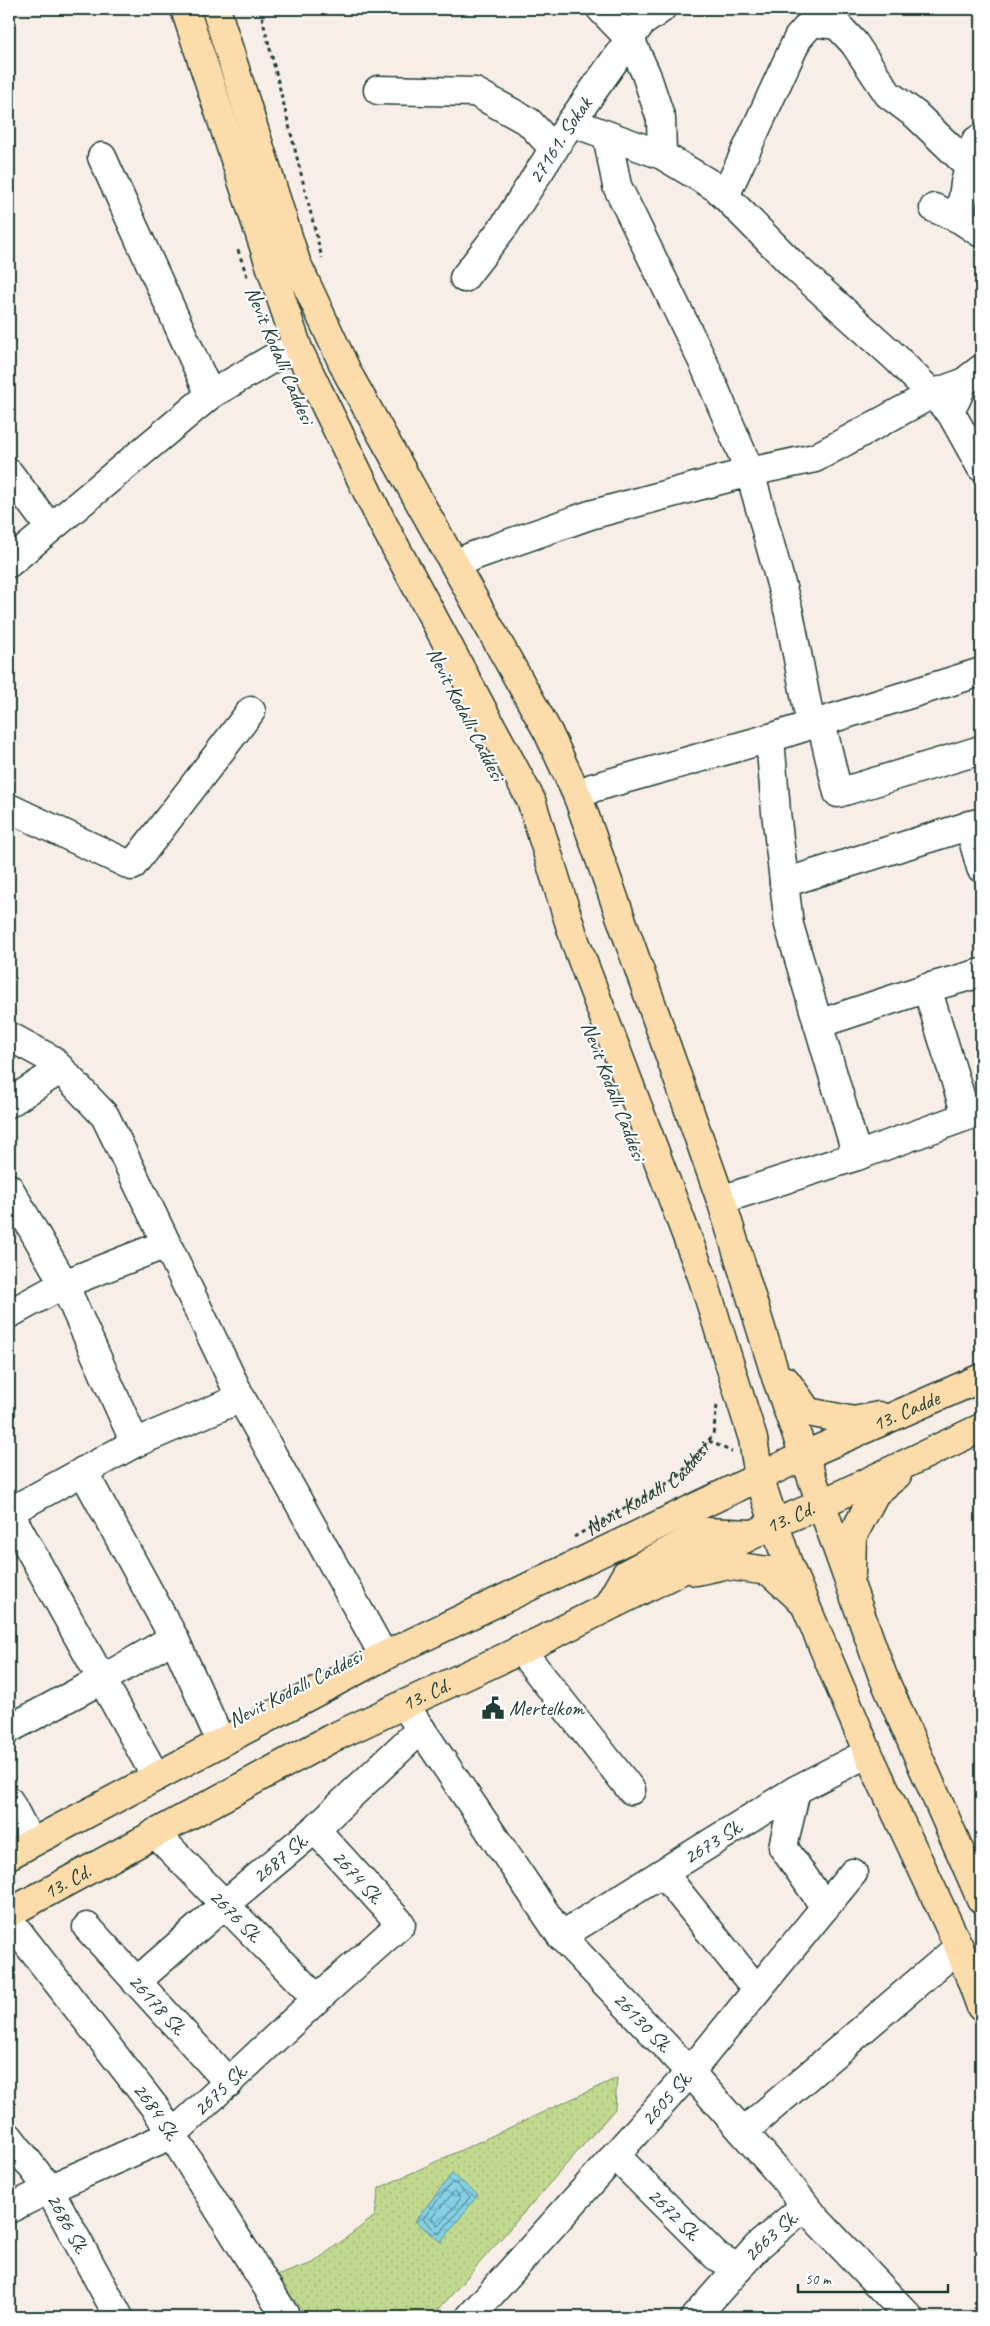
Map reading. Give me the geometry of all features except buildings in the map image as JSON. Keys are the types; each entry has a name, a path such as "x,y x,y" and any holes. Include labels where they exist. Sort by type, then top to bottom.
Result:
{"main road":[{"name":"Nevit Kodallı Caddesi","path":"185,9 298,349 382,522 531,800 575,941 703,1278 753,1439 764,1529 788,1564 868,1753 959,1947 981,2007"},
{"path":"216,9 296,262 348,374 548,732 578,797 722,1203 770,1358 851,1590 880,1668 981,1899"},
{"path":"770,1358 808,1412 854,1420 905,1411"},
{"path":"20,1849 384,1656 803,1456 830,1444 862,1449 942,1415 973,1382"},
{"name":"13. Cadde","path":"830,1444 973,1382"},
{"path":"851,1590 852,1538 875,1493 917,1458 981,1428"},
{"name":"13. Cd.","path":"9,1913 330,1739 608,1607 764,1529 917,1458"},
{"path":"608,1607 626,1574 706,1532 764,1529"},
{"path":"832,1538 828,1576 853,1642 880,1668"},
{"path":"670,1576 724,1565 769,1571 805,1603"}],"street":[{"path":"601,9 630,39 646,74 662,119 662,155"},
{"name":"27161. Sokak","path":"464,278 504,225 572,122 641,23 661,9"},
{"path":"725,196 798,38 812,22 837,25 854,43 888,94 916,115 969,166"},
{"path":"378,90 475,92 529,122 554,149"},
{"path":"572,122 662,155 716,188 796,268 941,404 981,467"},
{"path":"608,135 617,186 704,364 750,472 789,613 816,723 838,793 981,750"},
{"path":"934,208 971,226 969,166 976,141 981,138"},
{"path":"102,157 210,394"},
{"path":"9,563 210,394 280,354 298,349"},
{"path":"455,564 472,556 590,515 750,472 815,458 941,404 972,376"},
{"path":"9,473 50,528"},
{"path":"578,797 592,788 770,738 981,672"},
{"path":"9,808 132,866 251,710"},
{"path":"770,738 789,925 856,1156"},
{"path":"784,883 975,824 981,868"},
{"path":"818,1024 928,988 981,973"},
{"path":"722,1203 734,1196 856,1156 974,1113 928,988"},
{"path":"9,1036 51,1059 105,1116 242,1398 384,1656"},
{"path":"9,1103 61,1069"},
{"path":"9,1188 64,1284 134,1443"},
{"path":"9,1314 64,1284 166,1244"},
{"path":"156,1777 9,1512 14,1497 83,1471 134,1443 242,1398"},
{"path":"83,1471 174,1638 220,1742"},
{"path":"9,1729 102,1680 174,1638"},
{"path":"520,1649 631,1790"},
{"name":"26130 Sk.","path":"404,1704 561,1936 690,2072 805,2206 909,2317"},
{"name":"2687 Sk.","path":"136,1982 224,1904 315,1829 421,1728"},
{"name":"2673 Sk.","path":"561,1936 796,1790 868,1753"},
{"path":"796,1790 783,1847 825,1907"},
{"path":"9,1801 20,1849"},
{"name":"2674 Sk.","path":"315,1829 401,1924"},
{"name":"2676 Sk.","path":"156,1834 317,1999"},
{"name":"2605 Sk.","path":"470,2317 690,2072 853,1872"},
{"path":"662,1873 757,1990"},
{"name":"2684 Sk.","path":"9,1920 156,2109 286,2317"},
{"name":"2675 Sk.","path":"9,2209 49,2189 173,2134 317,1999 401,1924"},
{"name":"26178 Sk.","path":"87,1927 229,2083"},
{"path":"743,2132 959,1947"},
{"name":"2686 Sk.","path":"9,2136 49,2189 119,2317"},
{"name":"2672 Sk.","path":"615,2155 716,2256 739,2268"},
{"name":"2663 Sk.","path":"695,2317 758,2246 805,2206"}],"path":[{"name":"Nevit Kodallı Caddesi","path":"236,245 249,282"},
{"name":"Nevit Kodallı Caddesi","path":"568,1540 678,1477 713,1435 717,1400"},
{"path":"709,1441 735,1453"}],"green space":[{"path":"617,2078 615,2109 432,2317 307,2317 276,2276 313,2263 375,2216 379,2188"}],"water":[{"path":"452,2174 478,2195 441,2242 415,2221"}],"place":[{"name":"Mertelkom","path":"493,1708"}]}
